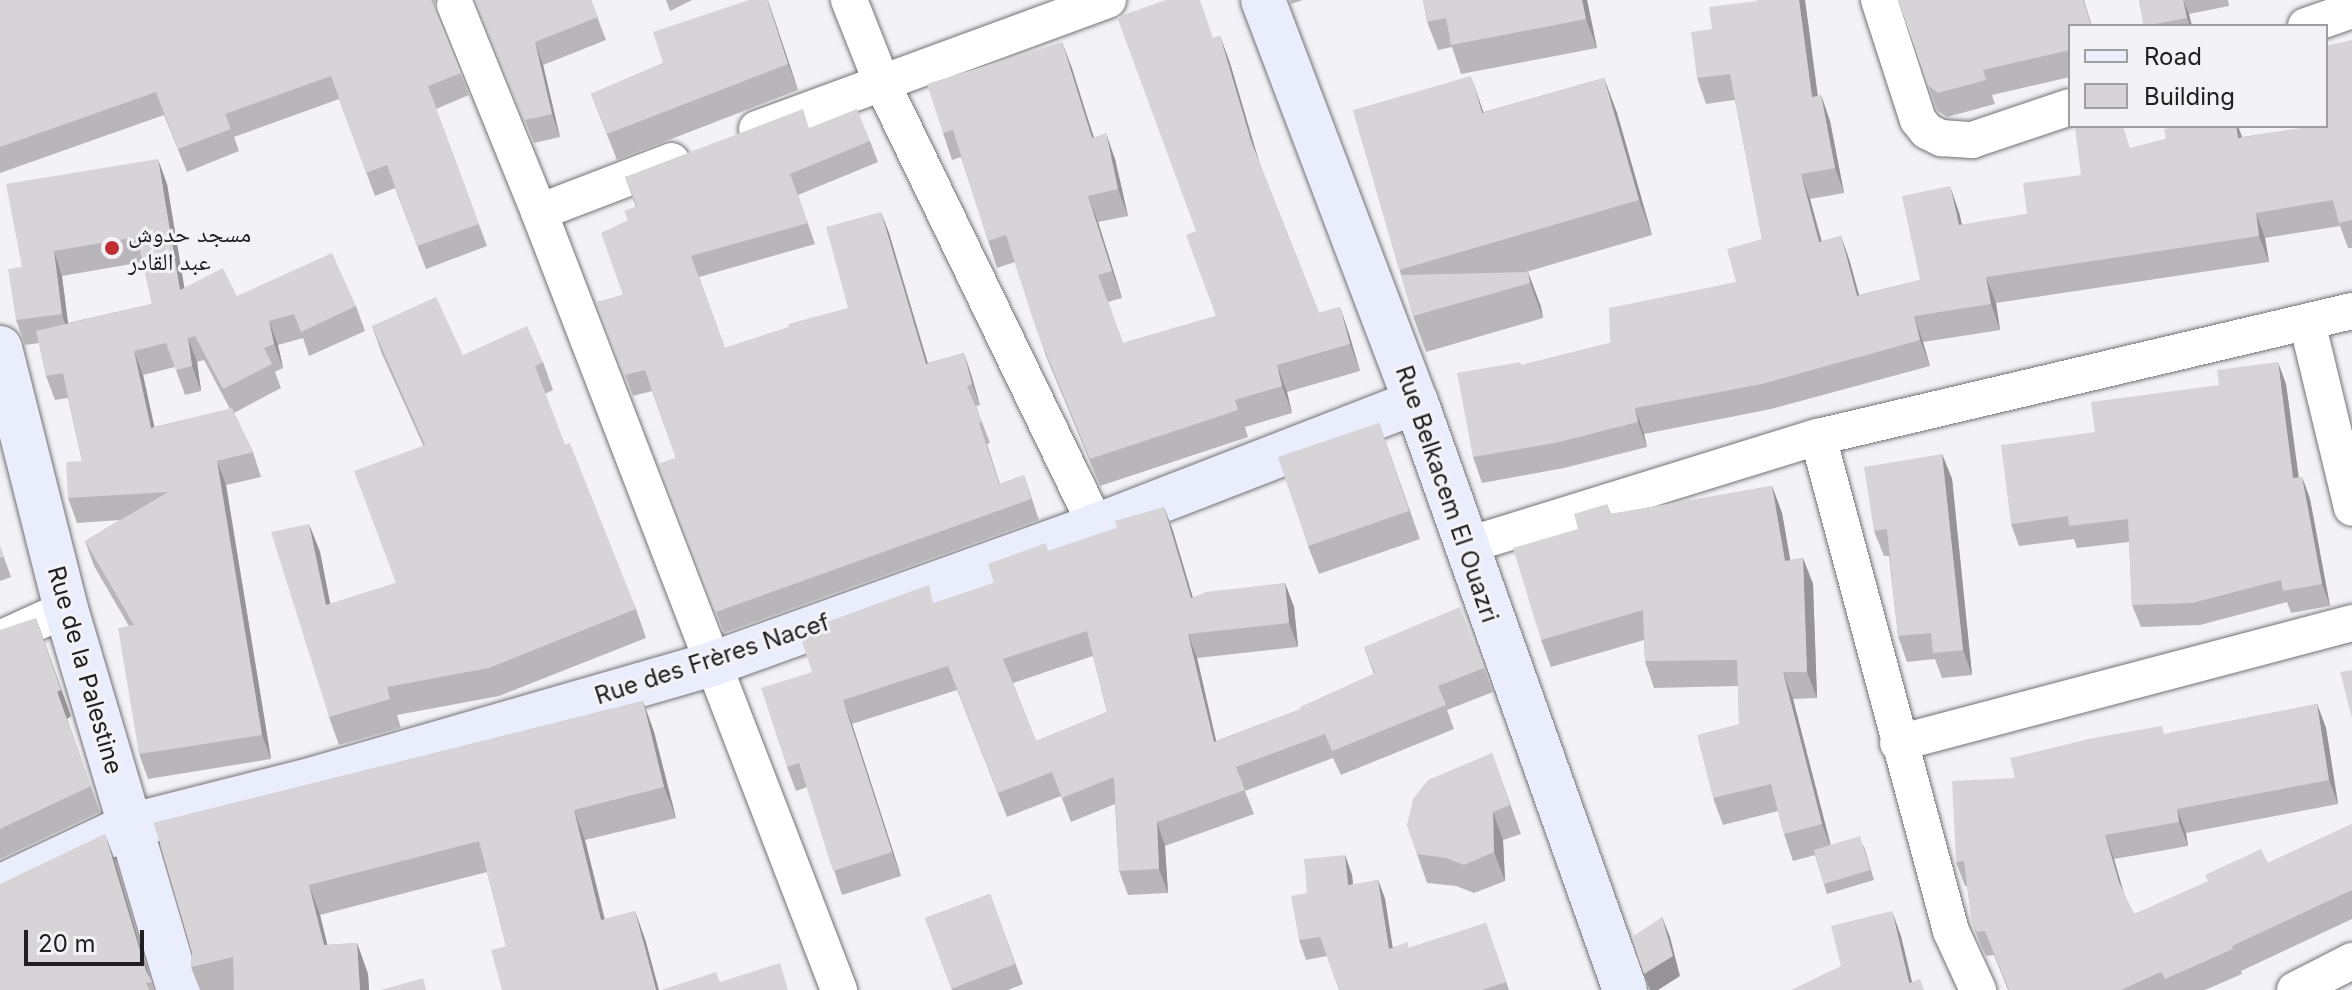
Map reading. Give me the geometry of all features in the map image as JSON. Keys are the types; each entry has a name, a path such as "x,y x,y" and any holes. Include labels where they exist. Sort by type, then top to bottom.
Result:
{"street":[{"path":"849,0 881,81 1096,526"},
{"path":"539,212 881,81 1108,0"},
{"name":"Rue Belkacem El Ouazri","path":"1263,0 1416,402 1625,990"},
{"path":"1879,0 1918,120 1927,131 1941,138 1972,140 2068,108"},
{"path":"455,5 539,212 839,990"},
{"path":"2312,24 2352,10"},
{"path":"1465,546 1818,437 2352,311"},
{"path":"2307,322 2352,508"},
{"name":"Rue de la Palestine","path":"0,348 66,609 179,990"},
{"name":"Rue des Frères Nacef","path":"0,887 129,826 303,782 712,664 1096,526 1416,402"},
{"path":"1818,437 1951,931 1978,990"},
{"path":"0,639 66,609"},
{"path":"1898,743 2352,623"},
{"path":"2295,990 2352,961"}],"building":[{"path":"0,0 431,0 461,73 428,86 479,224 417,246 387,165 366,173 331,76 225,114 231,129 178,149 156,92 0,147"},
{"path":"476,0 591,0 598,17 535,42 552,114 525,120"},
{"path":"749,0 767,0 788,64 607,134 591,94 663,63 653,32"},
{"path":"1166,0 1200,0 1213,38 1220,36 1251,141 1319,313 1340,307 1350,344 1277,365 1282,386 1235,400 1238,410 1090,459 1036,329 1006,235 988,241 953,130 943,133 927,84 1062,42 1092,138 1106,133 1118,189 1088,196 1112,271 1098,275 1123,343 1216,316 1186,235 1196,231 1117,17"},
{"path":"1423,0 1582,0 1586,19 1451,45 1446,18 1427,22"},
{"path":"1799,0 1812,97 1821,95 1835,168 1801,174 1819,242 1841,236 1857,296 1920,280 1902,196 1950,186 1959,225 2027,214 2023,183 2081,175 2075,128 2124,128 2130,148 2166,139 2164,129 2170,128 2236,128 2238,138 2303,128 2328,128 2328,46 2352,40 2352,220 2339,223 2333,200 2256,213 2259,236 1986,277 1991,304 1914,316 1920,340 1762,384 1635,408 1638,422 1555,443 1473,457 1457,373 1521,362 1521,365 1610,343 1609,308 1736,282 1727,249 1762,239 1730,74 1697,78 1691,32 1712,29 1709,7"},
{"path":"1898,0 2083,0 2090,24 2068,24 2068,50 1983,70 1986,80 1938,93 1928,85"},
{"path":"2139,0 2183,0 2187,18 2144,24"},
{"path":"1471,76 1482,113 1604,78 1639,200 1399,270 1353,110"},
{"path":"803,109 809,128 857,109 870,141 790,174 808,223 691,256 725,348 789,327 788,324 848,308 826,227 881,212 926,364 964,353 972,384 967,386 982,422 979,423 999,484 1024,475 1031,499 716,612 659,464 676,458 645,370 625,375 597,302 623,295 601,233 628,220 624,211 637,206 625,177"},
{"path":"158,159 180,290 223,268 237,296 332,253 356,306 301,332 294,314 269,321 274,344 264,348 272,364 223,389 195,336 188,338 192,366 176,370 166,343 134,351 151,428 232,408 253,452 217,461 262,735 139,754 118,628 134,625 85,541 168,492 68,498 66,462 82,461 63,373 46,376 36,331 152,304 137,237 54,251 62,314 16,320 8,269 22,267 6,184"},
{"path":"1528,272 1530,283 1413,316 1401,275"},
{"path":"436,297 463,355 527,326 543,362 535,366 565,445 570,443 636,609 489,668 387,687 390,699 329,717 271,532 309,524 326,605 396,583 354,471 425,445 372,326"},
{"path":"2278,362 2293,478 2302,477 2322,584 2283,591 2281,580 2192,603 2132,605 2128,519 2069,526 2068,516 2011,524 2001,445 2095,432 2091,402 2219,385 2217,370"},
{"path":"1379,423 1409,511 1308,546 1278,457"},
{"path":"1942,454 1963,650 1933,653 1931,633 1898,636 1887,529 1874,531 1864,467"},
{"path":"1772,486 1785,561 1803,558 1807,672 1783,672 1822,824 1784,834 1771,784 1713,798 1697,735 1739,724 1737,660 1645,661 1643,610 1541,640 1513,548 1578,529 1574,514 1607,504 1610,514"},
{"path":"1164,507 1191,598 1206,592 1285,583 1289,623 1188,634 1214,742 1301,709 1375,673 1364,647 1460,607 1484,668 1438,686 1446,705 1332,751 1325,734 1236,767 1245,790 1157,822 1159,869 1119,871 1114,777 1062,798 1052,772 998,793 948,666 843,700 892,852 833,871 799,763 787,767 761,688 812,672 799,632 929,585 933,603 994,583 988,564 1046,543 1048,551 1117,528 1115,521","holes":["1087,631 1107,712 1036,741 1003,659"]},
{"path":"36,618 61,690 57,692 91,786 0,829 0,630"},
{"path":"2352,670 2352,718 2340,672"},
{"path":"643,701 664,787 574,810 601,920 635,911 656,990 502,990 491,950 506,946 479,841 309,885 324,945 357,943 360,990 234,990 233,957 191,967 192,952 154,823"},
{"path":"2317,704 2329,780 2177,809 2179,822 2105,835 2119,882 2134,914 2208,881 2205,875 2261,849 2268,863 2352,824 2352,890 2165,979 2161,972 2121,990 2009,990 1985,931 1977,932 1972,922 1964,861 1956,862 1952,781 2015,778 2010,758 2093,738 2162,726 2164,734"},
{"path":"1492,753 1510,805 1493,812 1494,852 1464,865 1446,858 1417,854 1407,825 1413,799 1428,780"},
{"path":"105,834 152,982 146,983 149,990 0,990 0,884"},
{"path":"1860,836 1870,870 1824,884 1814,850"},
{"path":"1345,855 1348,885 1378,880 1389,949 1407,942 1409,948 1486,923 1506,982 1482,990 1339,990 1320,937 1299,940 1291,896 1307,893 1304,859"},
{"path":"990,894 1015,964 951,989 925,918"},
{"path":"1892,911 1909,983 1920,979 1924,990 1791,990 1841,966 1831,926"},
{"path":"1662,917 1673,956 1644,974 1632,937"},
{"path":"780,963 788,990 661,990 716,972 720,982"},
{"path":"423,978 426,990 381,990"}],"place":[{"name":"مسجد حدوش عبد القادر","path":"112,248"}]}
